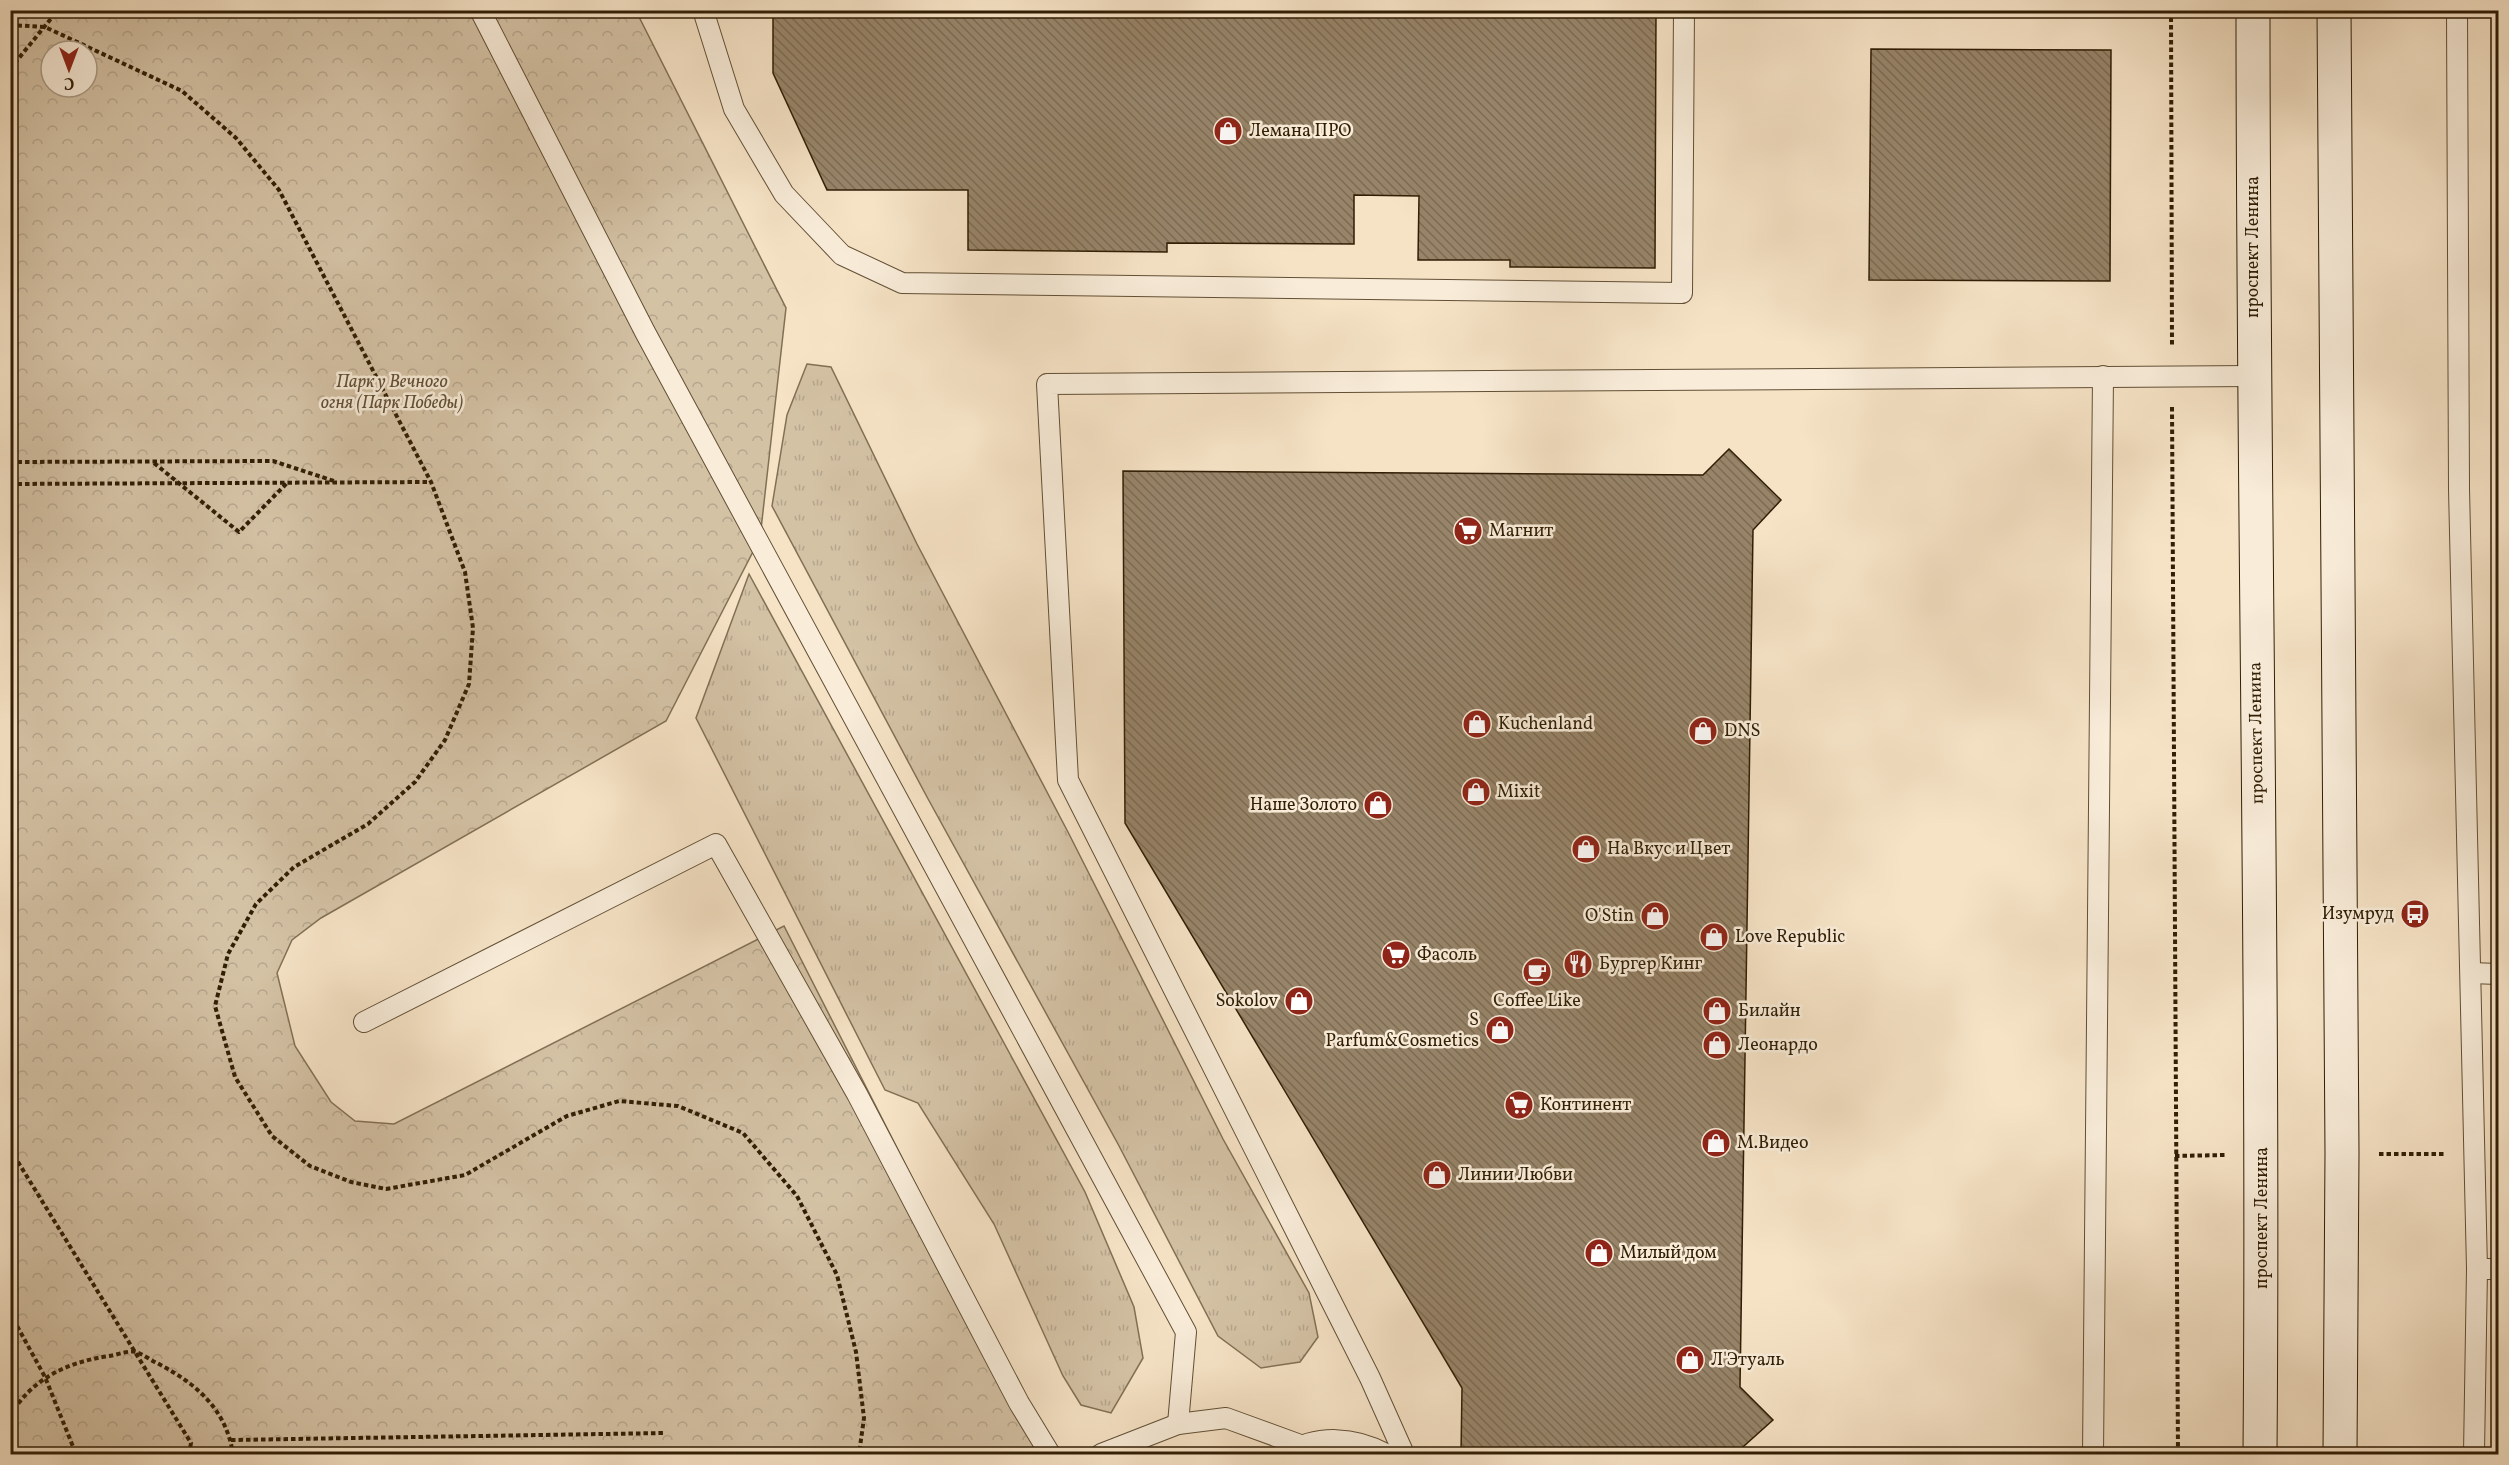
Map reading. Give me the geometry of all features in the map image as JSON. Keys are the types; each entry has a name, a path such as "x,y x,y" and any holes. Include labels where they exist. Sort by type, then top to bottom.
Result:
{"main road":[{"name":"проспект Ленина","path":"2253,10 2253,376 2263,1154 2260,1455"},
{"path":"2334,10 2342,1141 2340,1455"}],"lane":[{"path":"480,10 645,332 1186,1332 1178,1424"},
{"path":"703,10 734,108 784,194 842,255 902,283 1682,293 1684,10"},
{"path":"2457,10 2459,489 2477,1269 2474,1455"},
{"path":"2093,1455 2103,376"},
{"path":"1404,1455 1370,1378 1068,780 1047,384 2253,376"},
{"path":"364,1023 716,844 857,1094 1019,1403 1050,1455"},
{"path":"2471,973 2499,974"},
{"path":"2477,1269 2499,1269"},
{"path":"1101,1455 1130,1450 1178,1424 1226,1418 1270,1432 1295,1450 1344,1439 1386,1455"}],"path":[{"path":"10,69 58,10"},
{"path":"2171,10 2178,1455"},
{"path":"10,25 45,27 182,91 236,138 279,190 431,482 465,572 473,628 469,684 444,740 415,782 368,824 294,867 256,904 228,954 215,1006 235,1077 272,1136 310,1166 351,1182 386,1189 465,1175 567,1116 619,1101 678,1106 743,1133 798,1196 837,1275 856,1352 864,1418 859,1455"},
{"path":"10,462 273,461 337,482"},
{"path":"154,462 239,531 287,483"},
{"path":"10,484 431,482"},
{"path":"10,1149 190,1443 189,1455"},
{"path":"10,1313 45,1377 76,1455"},
{"path":"10,1416 18,1402 45,1377 79,1360 135,1352 187,1379 213,1405 231,1440 233,1455"},
{"path":"231,1440 665,1433"}],"green space":[{"name":"Парк у Вечного огня (Парк Победы)","path":"10,11 636,11 786,308 760,538 666,721 321,918 292,940 277,973 295,1046 331,1102 355,1121 394,1124 784,926 1053,1454 11,1454"},
{"path":"807,364 831,367 917,544 1069,834 1223,1139 1309,1293 1318,1337 1300,1362 1261,1368 1218,1336 1118,1144 927,797 772,506 787,415"},
{"path":"749,574 1085,1192 1134,1307 1143,1358 1111,1413 1081,1405 1063,1376 994,1224 918,1103 885,1090 696,718"}],"building":[{"name":"Лемана ПРО","path":"773,10 1656,10 1655,268 1510,267 1510,260 1418,260 1419,196 1354,195 1354,244 1167,243 1167,252 968,250 968,190 827,190 773,73"},
{"path":"1871,49 2111,50 2110,281 1869,280"},
{"name":"Континент","path":"1729,449 1781,500 1753,530 1740,1387 1773,1420 1735,1454 1461,1454 1462,1388 1125,823 1123,471 1703,475"}],"place":[{"name":"Лемана ПРО","path":"1228,131"},
{"name":"Магнит","path":"1468,531"},
{"name":"Kuchenland","path":"1477,724"},
{"name":"DNS","path":"1703,731"},
{"name":"Mixit","path":"1476,792"},
{"name":"Наше Золото","path":"1378,805"},
{"name":"На Вкус и Цвет","path":"1586,849"},
{"name":"Изумруд","path":"2415,914"},
{"name":"O'Stin","path":"1655,916"},
{"name":"Love Republic","path":"1714,937"},
{"name":"Фасоль","path":"1396,955"},
{"name":"Бургер Кинг","path":"1578,964"},
{"name":"Coffee Like","path":"1537,972"},
{"name":"Sokolov","path":"1299,1001"},
{"name":"Билайн","path":"1717,1011"},
{"name":"S Parfum&Cosmetics","path":"1500,1030"},
{"name":"Леонардо","path":"1717,1045"},
{"name":"Континент","path":"1519,1105"},
{"name":"М.Видео","path":"1716,1143"},
{"name":"Линии Любви","path":"1437,1175"},
{"name":"Милый дом","path":"1599,1253"},
{"name":"Л'Этуаль","path":"1690,1360"}]}
